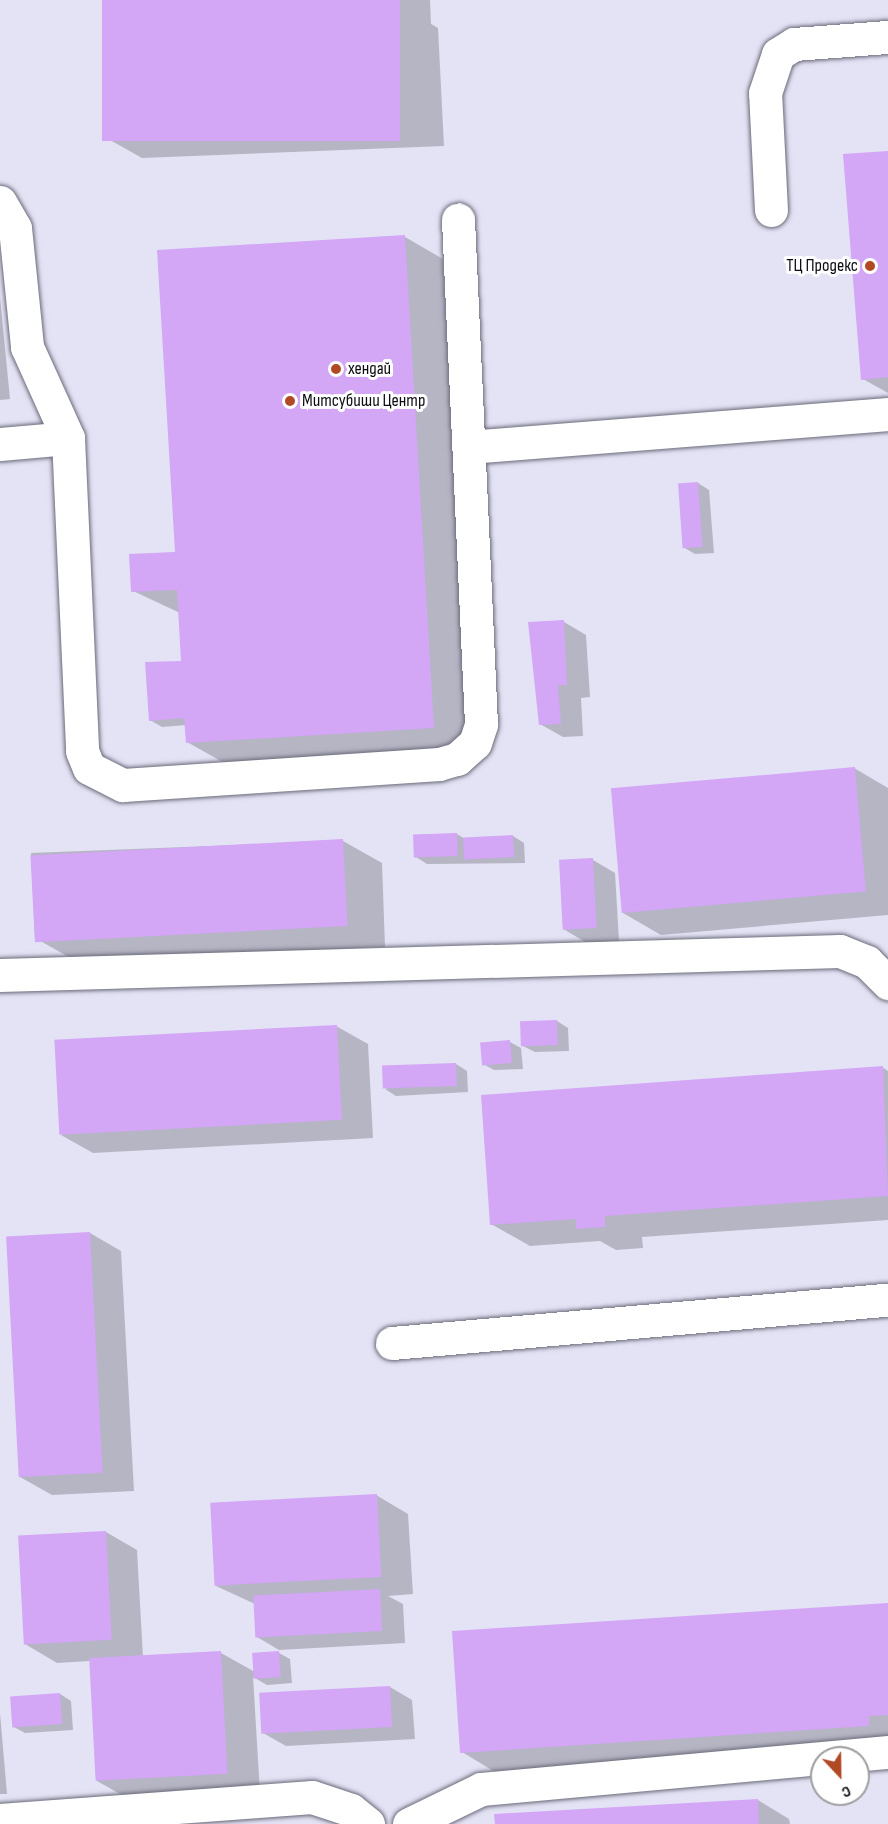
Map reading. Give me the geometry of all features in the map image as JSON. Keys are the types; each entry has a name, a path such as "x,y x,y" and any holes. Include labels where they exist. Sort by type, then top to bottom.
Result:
{"lane":[{"path":"771,210 765,93 778,54 794,44 888,37"},
{"path":"0,202 15,228 27,347 68,438 82,751 89,768 123,785 439,764 457,759 475,743 481,724 458,220"},
{"path":"469,447 888,414"},
{"path":"0,444 68,438"},
{"path":"0,975 840,951 867,962 888,983"},
{"path":"392,1343 888,1300"},
{"path":"409,1824 481,1789 888,1752"},
{"path":"0,1820 312,1797 351,1810 368,1824"}],"building":[{"path":"102,0 400,0 400,141 102,141"},
{"name":"ТЦ Продекс","path":"888,151 888,377 861,380 843,154"},
{"name":"Митсубиши Центр","path":"405,235 434,728 186,743 184,718 149,721 145,662 181,661 177,590 131,592 129,554 175,552 157,250"},
{"path":"698,482 703,547 683,548 678,483"},
{"path":"564,620 567,685 558,685 561,724 539,725 528,622"},
{"path":"855,767 866,892 622,913 611,788"},
{"path":"457,833 458,856 414,858 413,835"},
{"path":"513,835 514,857 464,860 463,838"},
{"path":"343,839 348,926 35,942 30,855"},
{"path":"593,858 597,928 563,930 559,860"},
{"path":"557,1020 558,1045 521,1046 520,1021"},
{"path":"337,1025 342,1120 59,1135 54,1040"},
{"path":"510,1040 512,1063 482,1066 480,1043"},
{"path":"456,1063 457,1086 383,1089 382,1066"},
{"path":"883,1066 888,1196 605,1216 605,1227 576,1229 576,1219 490,1225 481,1095"},
{"path":"90,1232 103,1473 19,1477 6,1236"},
{"path":"377,1494 381,1577 215,1586 210,1503"},
{"path":"106,1531 112,1640 24,1644 18,1536"},
{"path":"380,1589 382,1631 255,1638 253,1596"},
{"path":"888,1603 888,1715 869,1716 869,1726 460,1753 452,1631"},
{"path":"221,1651 227,1774 96,1781 89,1658"},
{"path":"279,1651 281,1677 254,1679 252,1653"},
{"path":"390,1686 392,1727 261,1734 259,1693"},
{"path":"60,1693 62,1724 12,1727 10,1696"},
{"path":"758,1799 759,1824 495,1824 494,1814"}],"place":[{"name":"ТЦ Продекс","path":"870,266"},
{"name":"хендай","path":"336,369"},
{"name":"Митсубиши Центр","path":"290,401"}]}
